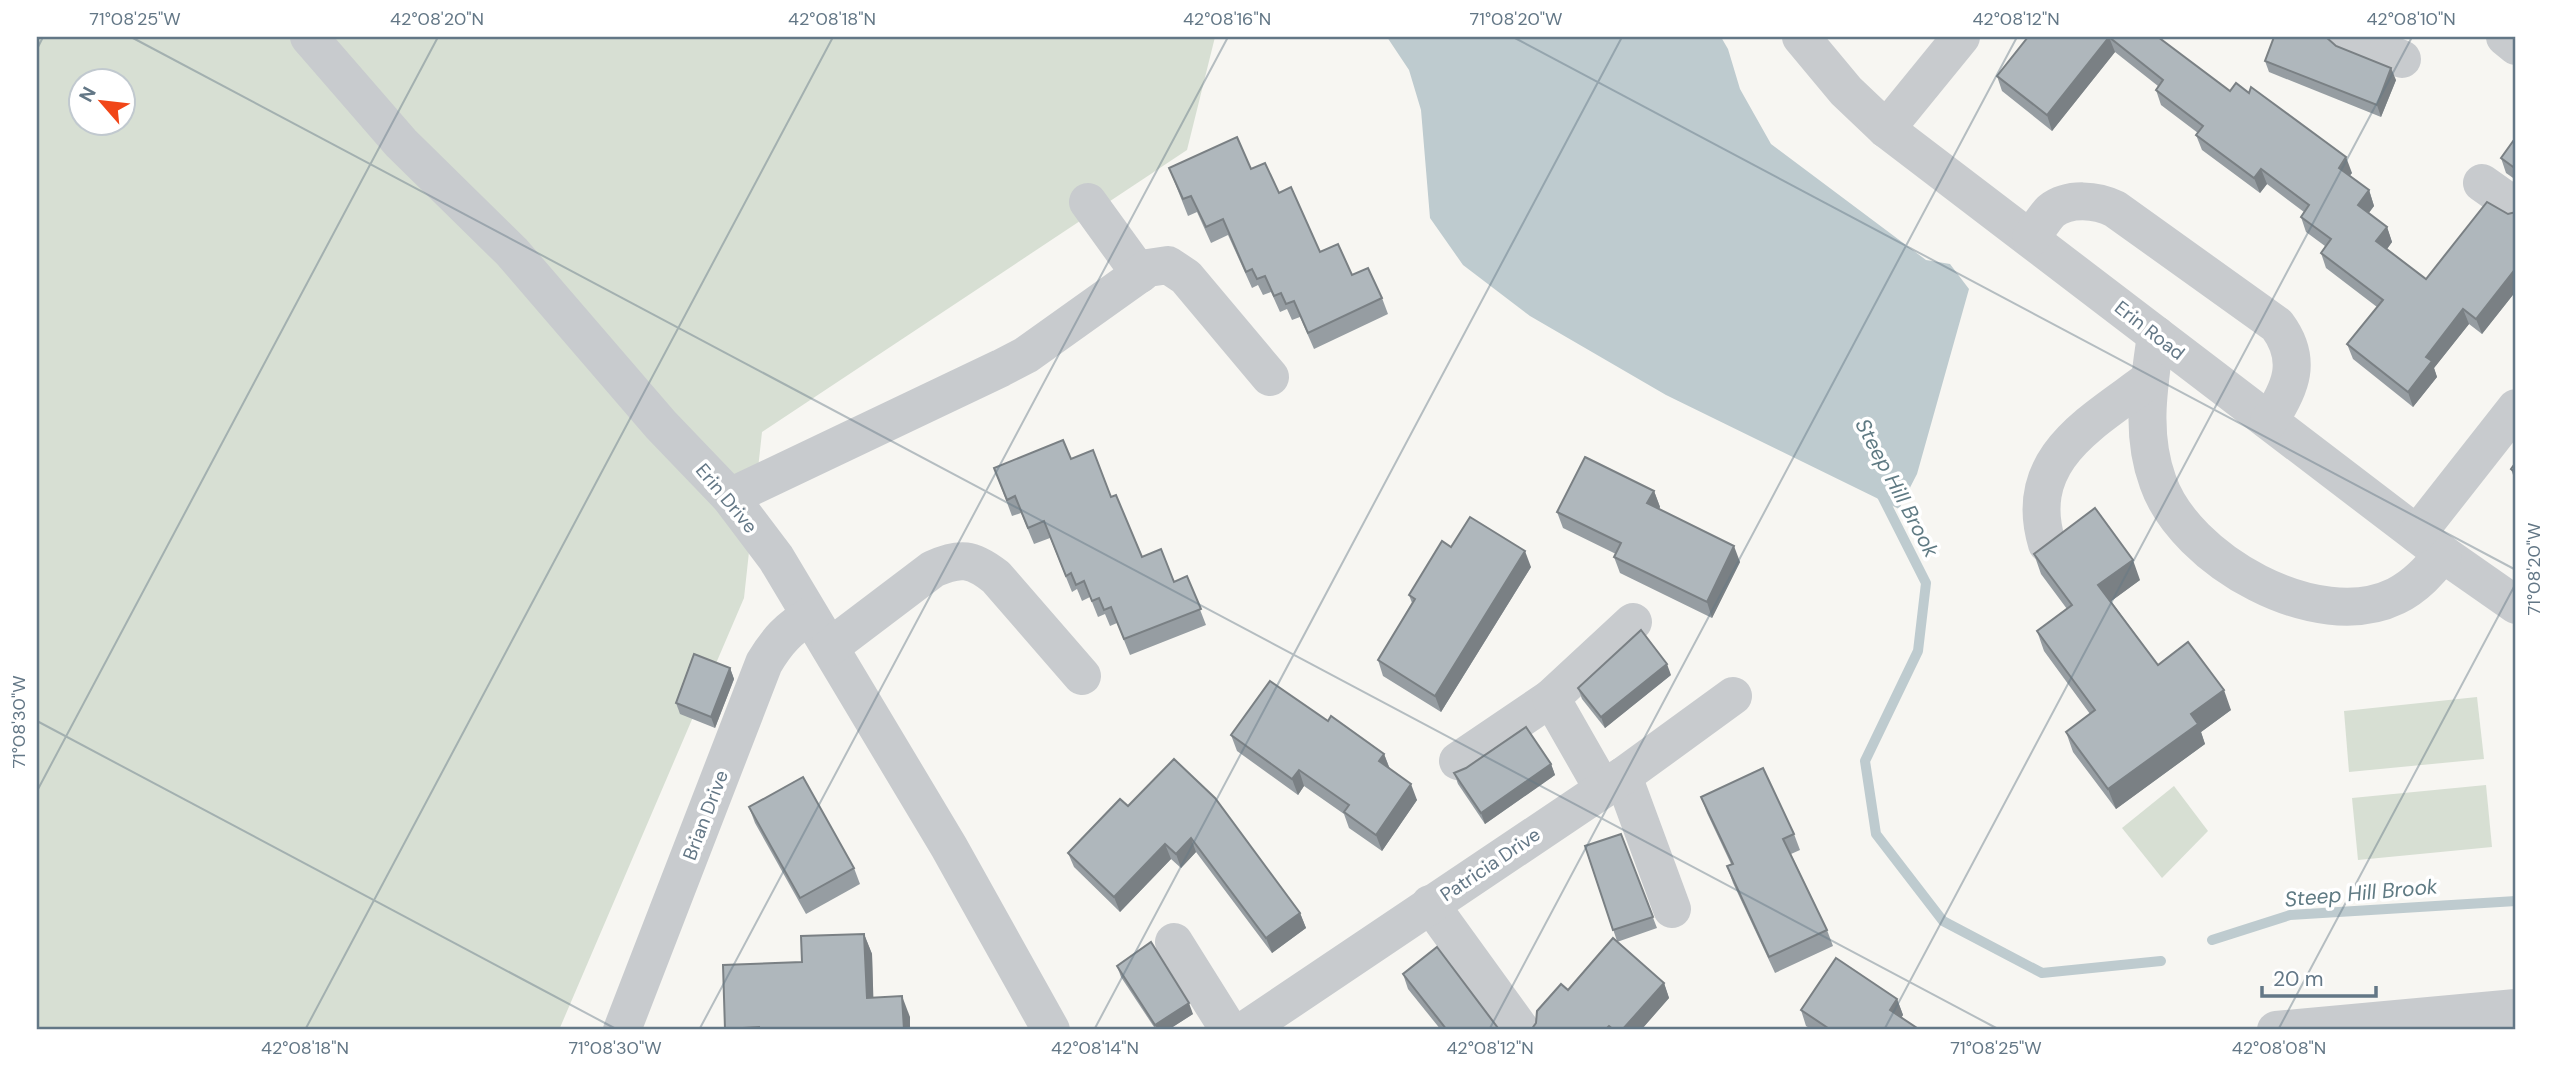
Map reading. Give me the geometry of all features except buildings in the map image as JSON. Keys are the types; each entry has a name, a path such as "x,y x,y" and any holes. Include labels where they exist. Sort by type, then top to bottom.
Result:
{"street":[{"name":"Erin Drive","path":"309,37 401,143 512,251 661,425 730,497 776,558 949,847 1051,1030"},
{"name":"Erin Road","path":"1801,37 1846,92 1886,129 2430,544 2516,606"},
{"path":"1886,129 1961,37"},
{"path":"2348,37 2402,59"},
{"path":"2505,37 2516,46"},
{"path":"2482,183 2516,207"},
{"path":"2031,238 2051,212 2063,206 2090,201 2103,203 2277,325 2291,350 2293,369 2282,401 2269,421"},
{"path":"1088,202 1140,274"},
{"path":"730,497 1010,364 1140,274 1158,265 1168,265 1186,277 1270,377"},
{"path":"2156,335 2146,421 2149,452 2158,484 2172,512 2192,537 2234,570 2290,596 2354,606 2394,597 2425,576 2430,544 2516,408"},
{"path":"2047,544 2040,511 2053,463 2072,438 2150,379"},
{"name":"Brian Drive","path":"622,1030 764,663 776,643 790,628 820,631 933,569 950,562 967,561 981,565 996,577 1082,676"},
{"path":"1458,761 1551,698 1633,622"},
{"name":"Patricia Drive","path":"1245,1030 1613,782 1733,696"},
{"path":"1551,698 1613,782 1672,909"},
{"path":"1430,904 1521,1030"},
{"path":"1174,942 1229,1030"},
{"path":"2276,1030 2337,1027 2516,1008"}],"shaded area":[{"path":"37,37 1215,37 1187,150 762,432 744,598 559,1030 37,1030"},
{"path":"2477,697 2484,759 2349,772 2344,711"},
{"path":"2486,785 2492,847 2358,860 2352,798"},
{"path":"2174,786 2208,831 2162,878 2122,828"}],"water":[{"path":"1387,37 1721,37 1728,49 1740,89 1771,144 1926,260 1950,264 1969,289 1917,474 1899,509 1666,395 1530,316 1463,265 1430,218 1421,110 1409,70"}],"waterway":[{"name":"Steep Hill Brook","path":"1880,492 1926,583 1918,651 1865,761 1876,834 1943,921 2042,973 2161,961"},
{"name":"Steep Hill Brook","path":"2212,940 2290,915 2516,901"}]}
